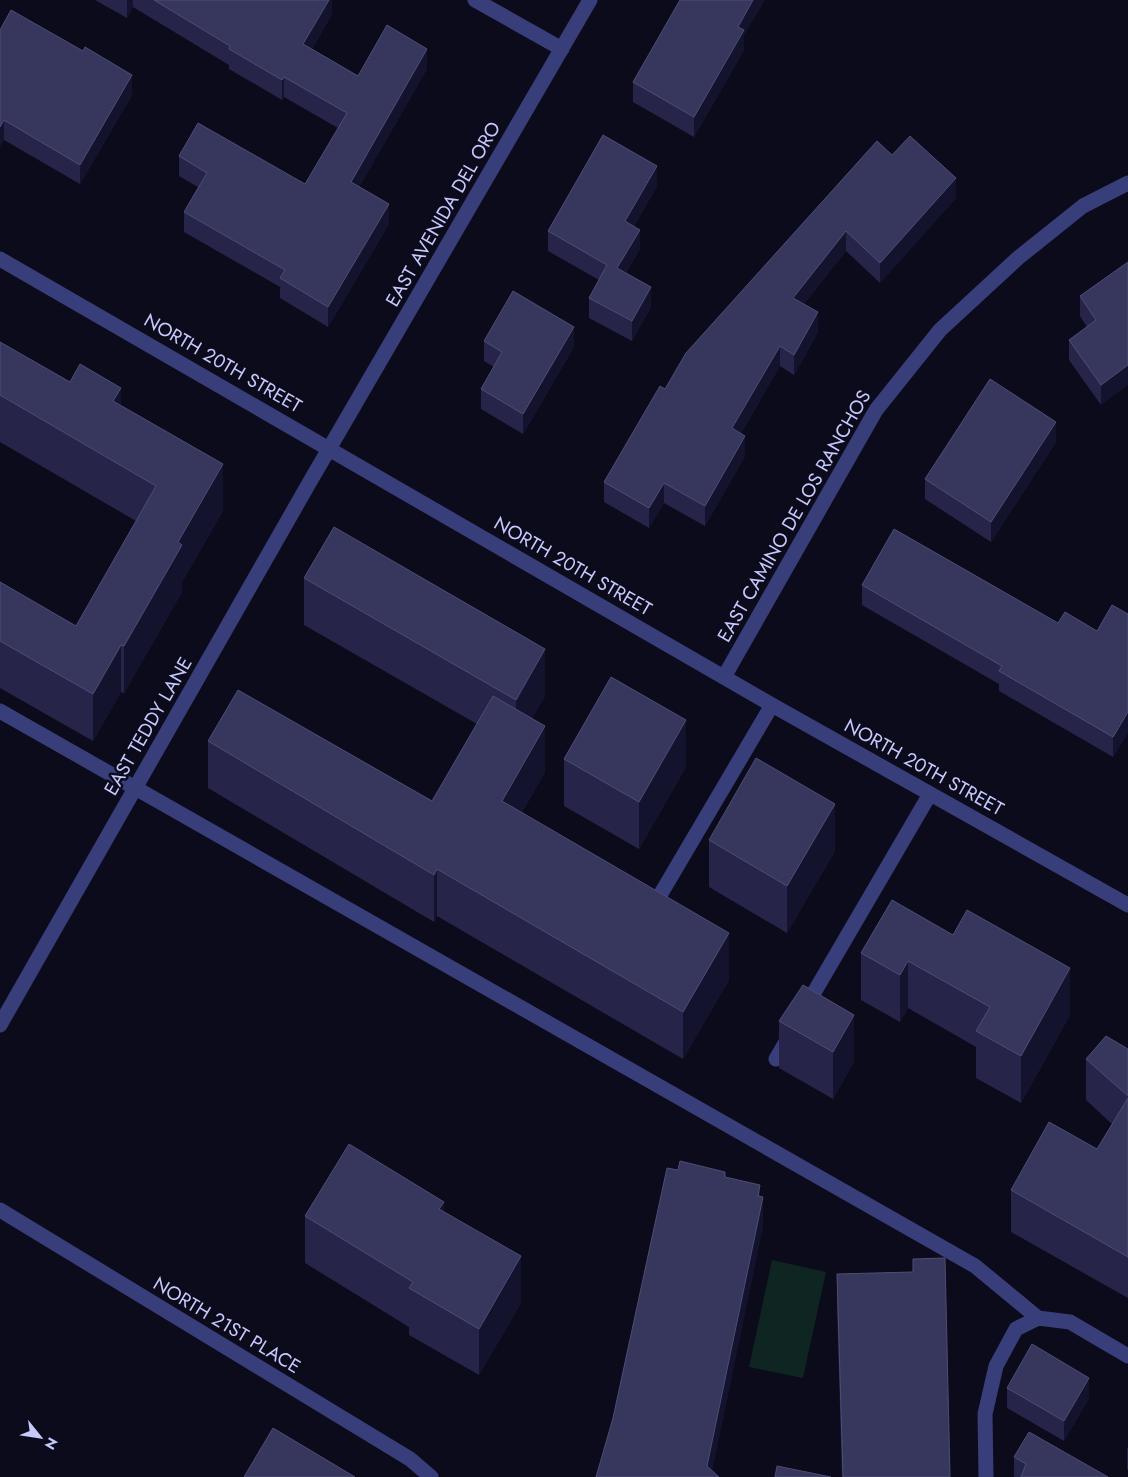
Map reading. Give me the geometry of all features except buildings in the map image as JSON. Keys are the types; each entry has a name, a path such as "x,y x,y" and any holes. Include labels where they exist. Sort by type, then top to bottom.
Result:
{"street":[{"path":"475,0 562,49"},
{"name":"EAST AVENIDA DEL ORO","path":"330,448 590,0"},
{"name":"EAST CAMINO DE LOS RANCHOS","path":"724,677 876,410 940,330 1018,258 1083,206 1128,182"},
{"name":"NORTH 20TH STREET","path":"0,259 724,677 1128,905"},
{"name":"EAST TEDDY LANE","path":"0,1025 330,448"},
{"path":"656,902 772,704"},
{"path":"0,711 975,1266 1038,1318 1070,1322 1128,1356"},
{"path":"776,1059 930,794"},
{"name":"NORTH 21ST PLACE","path":"0,1210 410,1459 431,1477"},
{"path":"986,1477 986,1414 996,1366 1016,1329 1038,1318"}],"green space":[{"path":"772,1260 826,1272 803,1378 749,1367"}]}
